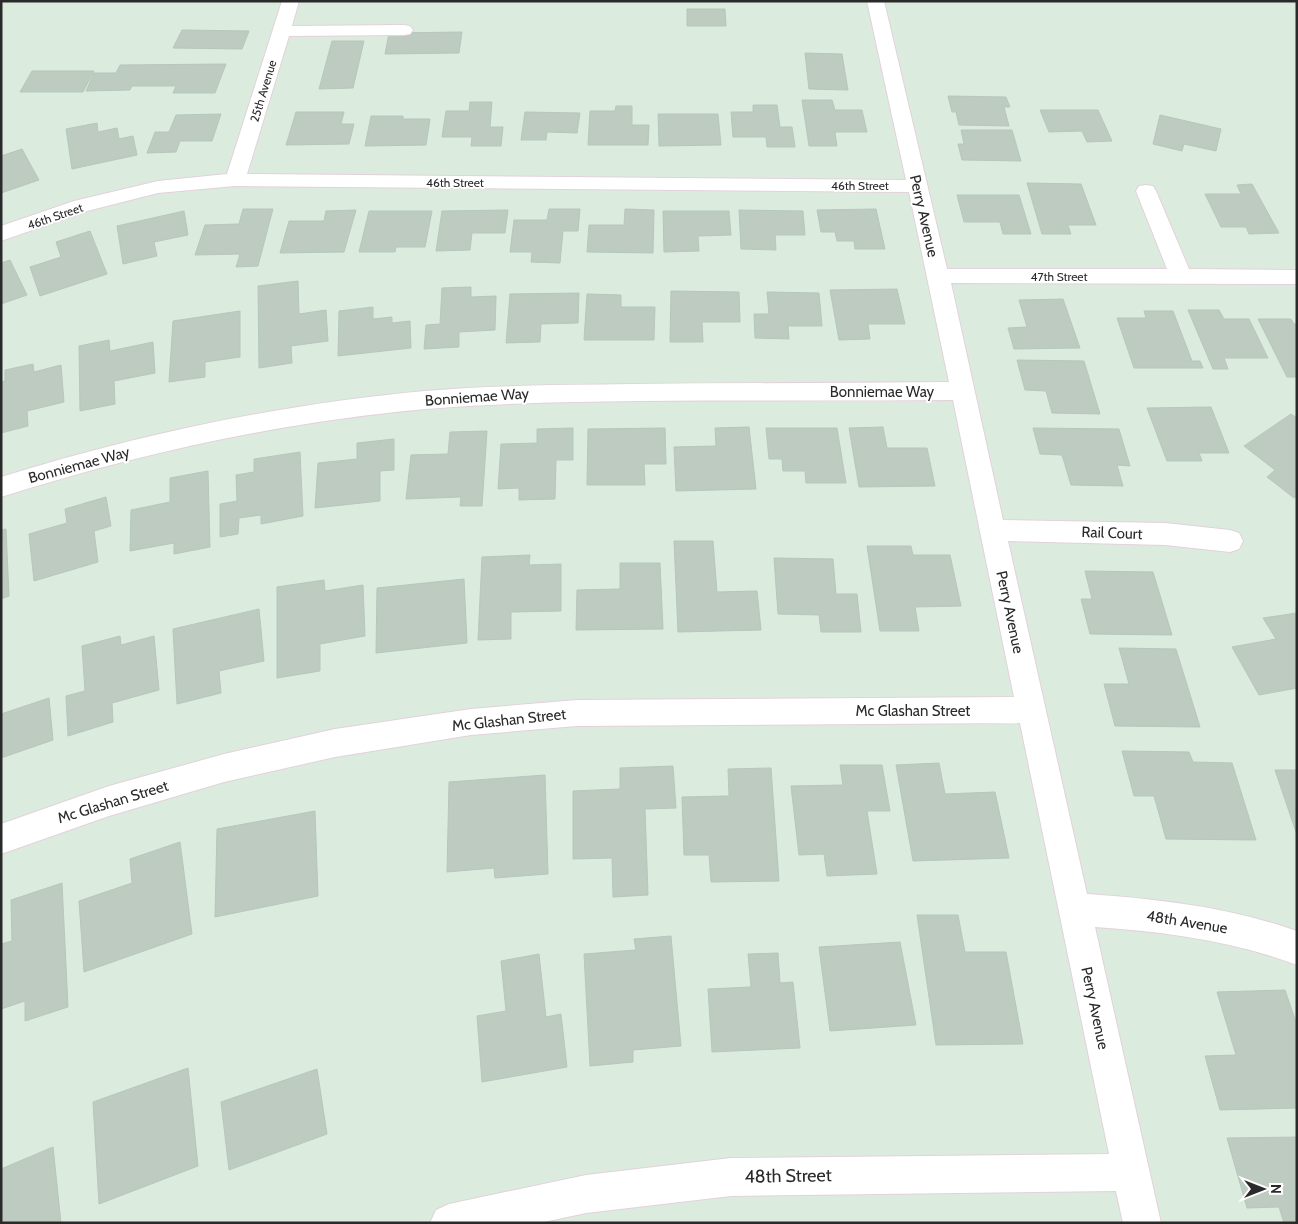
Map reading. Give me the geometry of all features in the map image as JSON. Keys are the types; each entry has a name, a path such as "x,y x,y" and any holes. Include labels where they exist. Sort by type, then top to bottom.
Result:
{"street":[{"name":"25th Avenue","path":"235,180 291,1"},
{"name":"Perry Avenue","path":"875,1 938,276 1142,1223"},
{"path":"282,31 404,30"},
{"name":"46th Street","path":"1,234 81,206 158,187 235,180 917,186"},
{"path":"1146,191 1181,276"},
{"name":"47th Street","path":"938,276 1297,277"},
{"name":"Bonniemae Way","path":"1,487 112,456 237,427 332,411 425,400 540,393 963,391"},
{"name":"Rail Court","path":"993,530 1165,534 1230,541"},
{"name":"Mc Glashan Street","path":"1,839 109,800 224,768 335,743 471,722 578,713 1031,710"},
{"name":"48th Avenue","path":"1074,909 1143,914 1209,923 1270,937 1297,948"},
{"name":"48th Street","path":"449,1223 586,1194 731,1177 1131,1172"}],"building":[{"path":"687,9 725,9 726,26 687,26"},
{"path":"182,30 249,31 242,49 173,48"},
{"path":"462,32 459,53 385,54 389,33"},
{"path":"332,41 364,41 353,88 319,89"},
{"path":"805,53 842,54 848,90 809,89"},
{"path":"226,64 215,93 173,93 176,86 132,86 130,90 86,91 94,73 116,73 120,65"},
{"path":"32,71 94,71 83,92 20,92"},
{"path":"948,96 1006,97 1010,107 1004,107 1009,126 959,125 956,112 952,112"},
{"path":"802,100 832,100 835,110 862,110 867,132 835,132 837,146 809,146"},
{"path":"470,102 492,102 490,127 503,127 501,146 471,146 472,137 442,137 446,111 469,111"},
{"path":"753,105 777,105 780,127 792,127 795,147 767,147 766,137 733,137 731,112 753,112"},
{"path":"616,106 632,106 632,125 649,125 648,145 588,145 590,111 615,111"},
{"path":"1040,110 1098,110 1112,141 1087,142 1082,131 1049,132"},
{"path":"296,112 344,112 341,124 354,124 349,144 286,145"},
{"path":"525,112 580,113 577,133 547,132 546,140 521,140"},
{"path":"221,114 212,141 180,141 176,152 147,153 155,132 169,132 176,115"},
{"path":"658,114 718,114 721,145 659,146"},
{"path":"1160,115 1221,129 1216,151 1184,144 1182,151 1153,144"},
{"path":"371,116 403,116 403,119 430,119 426,145 365,146"},
{"path":"97,123 98,132 117,128 119,139 133,136 137,155 72,169 66,129"},
{"path":"961,130 1012,130 1021,161 962,160 958,144 964,144"},
{"path":"22,149 39,180 1,193 1,156"},
{"path":"1027,183 1081,184 1096,225 1068,225 1071,234 1042,234"},
{"path":"1252,184 1279,233 1249,234 1246,227 1221,227 1205,194 1241,194 1237,185"},
{"path":"957,195 1019,195 1031,234 1003,234 1000,222 964,222"},
{"path":"243,209 273,209 258,266 236,267 240,254 195,255 205,225 239,224"},
{"path":"549,209 580,209 578,231 563,231 560,263 531,262 532,252 510,252 514,220 547,220"},
{"path":"625,209 654,210 653,253 587,252 589,225 624,225"},
{"path":"876,209 885,249 855,249 854,241 837,241 835,232 821,232 817,210"},
{"path":"356,210 344,252 280,253 289,221 324,221 326,211"},
{"path":"508,210 505,233 472,233 470,250 436,251 442,211"},
{"path":"739,210 803,211 805,235 775,235 776,250 741,249"},
{"path":"184,211 188,235 154,242 157,256 123,264 117,226"},
{"path":"369,211 432,211 425,247 396,247 395,252 359,252"},
{"path":"663,211 729,211 731,235 698,236 699,251 664,252"},
{"path":"90,231 107,274 40,296 30,267 61,257 56,242"},
{"path":"10,260 27,295 1,304 1,263"},
{"path":"298,281 299,314 326,310 328,341 291,346 292,363 259,368 258,286"},
{"path":"471,287 471,297 496,296 495,330 459,332 459,347 424,349 426,325 440,324 442,288"},
{"path":"897,289 905,324 868,324 870,339 839,340 830,290"},
{"path":"671,291 739,292 740,322 702,322 703,342 670,342"},
{"path":"767,292 819,293 822,326 788,326 789,339 755,338 754,314 769,314"},
{"path":"579,293 578,323 541,324 540,342 506,343 510,294"},
{"path":"587,294 621,295 621,307 655,307 654,340 584,340"},
{"path":"1063,299 1080,348 1014,349 1008,328 1027,327 1019,300"},
{"path":"373,307 373,319 392,317 392,323 410,321 411,348 338,356 339,311"},
{"path":"1188,310 1219,310 1224,319 1249,319 1268,358 1224,358 1228,369 1213,369"},
{"path":"240,311 240,357 205,362 205,377 169,382 173,321"},
{"path":"1144,311 1173,311 1192,361 1200,361 1203,368 1134,368 1117,318 1146,318"},
{"path":"1258,319 1291,319 1294,324 1297,324 1297,377 1287,377"},
{"path":"109,340 110,351 153,342 155,373 114,381 115,404 80,411 79,346"},
{"path":"1017,360 1084,361 1100,414 1052,413 1046,391 1025,390"},
{"path":"33,364 34,372 61,365 64,402 27,411 28,426 1,433 1,382 5,381 5,370"},
{"path":"1211,407 1229,453 1199,453 1202,461 1167,461 1147,408"},
{"path":"1291,414 1297,418 1297,496 1294,498 1267,477 1275,470 1244,446"},
{"path":"749,427 756,489 676,491 674,447 716,446 715,428"},
{"path":"883,427 887,448 927,448 935,486 859,487 849,428"},
{"path":"573,428 573,460 556,460 555,499 519,500 519,488 498,489 501,444 537,443 537,429"},
{"path":"665,428 666,464 644,464 645,485 587,485 588,429"},
{"path":"766,428 837,428 846,483 806,483 805,471 783,471 782,459 769,459"},
{"path":"1033,428 1119,429 1130,466 1117,465 1123,486 1071,485 1062,455 1040,454"},
{"path":"487,431 482,506 460,506 461,497 406,499 411,455 448,454 450,432"},
{"path":"394,439 394,470 380,471 380,501 315,508 318,463 357,459 357,443"},
{"path":"300,452 303,516 261,524 261,515 239,518 238,534 220,537 220,504 237,501 236,475 254,472 254,459"},
{"path":"208,471 210,547 174,554 174,543 130,551 131,510 170,502 170,478"},
{"path":"106,497 111,526 94,531 98,562 34,581 29,534 67,523 65,509"},
{"path":"6,529 9,596 1,599 1,530"},
{"path":"674,541 713,541 717,592 757,591 761,630 678,632"},
{"path":"867,546 911,546 913,555 950,555 961,606 915,607 919,631 880,631"},
{"path":"530,555 529,565 561,564 561,611 511,612 511,639 478,640 482,557"},
{"path":"774,558 833,559 836,594 857,594 861,632 821,632 819,615 778,614"},
{"path":"620,563 660,563 663,629 576,630 577,590 620,589"},
{"path":"1085,571 1153,572 1172,635 1090,634 1081,599 1092,599"},
{"path":"464,579 467,643 376,653 377,588"},
{"path":"324,580 325,591 363,585 365,636 320,644 320,671 277,678 277,587"},
{"path":"259,609 264,661 219,671 221,693 177,704 173,629"},
{"path":"1297,613 1297,688 1259,695 1232,647 1276,639 1263,618"},
{"path":"120,636 121,645 154,636 159,690 112,703 113,722 68,736 66,696 85,691 82,646"},
{"path":"1119,648 1176,649 1200,727 1115,726 1104,684 1129,684"},
{"path":"49,698 53,740 1,758 1,714"},
{"path":"1122,751 1189,752 1193,762 1232,763 1256,840 1166,839 1154,796 1134,796"},
{"path":"939,763 945,794 995,792 1009,858 913,861 896,765"},
{"path":"840,765 882,765 890,811 867,811 877,874 827,876 824,854 799,855 791,786 843,785"},
{"path":"673,766 676,808 645,809 648,895 613,897 612,858 573,859 573,791 620,789 620,768"},
{"path":"771,768 779,881 711,882 709,855 684,855 682,797 729,796 728,769"},
{"path":"1275,770 1297,770 1297,835"},
{"path":"545,775 548,874 495,878 494,868 447,872 449,782"},
{"path":"315,811 318,896 215,917 217,829"},
{"path":"180,842 192,934 84,972 79,901 132,883 130,859"},
{"path":"62,883 68,1007 25,1021 25,1001 1,1009 1,944 12,941 11,900"},
{"path":"917,915 958,915 965,952 1006,952 1023,1044 936,1045"},
{"path":"671,936 681,1046 633,1050 633,1062 590,1066 584,954 636,950 634,939"},
{"path":"900,942 916,1025 830,1031 819,947"},
{"path":"778,953 780,983 793,982 800,1048 712,1052 708,989 751,987 748,954"},
{"path":"539,954 546,1017 561,1014 567,1067 482,1082 477,1016 506,1011 501,961"},
{"path":"1285,990 1297,1025 1297,1108 1220,1110 1205,1056 1236,1055 1217,992"},
{"path":"188,1068 198,1166 99,1204 93,1102"},
{"path":"317,1069 327,1134 229,1170 221,1102"},
{"path":"1297,1137 1297,1223 1284,1223 1279,1207 1247,1208 1227,1138"},
{"path":"53,1147 61,1223 1,1223 1,1169"}]}
